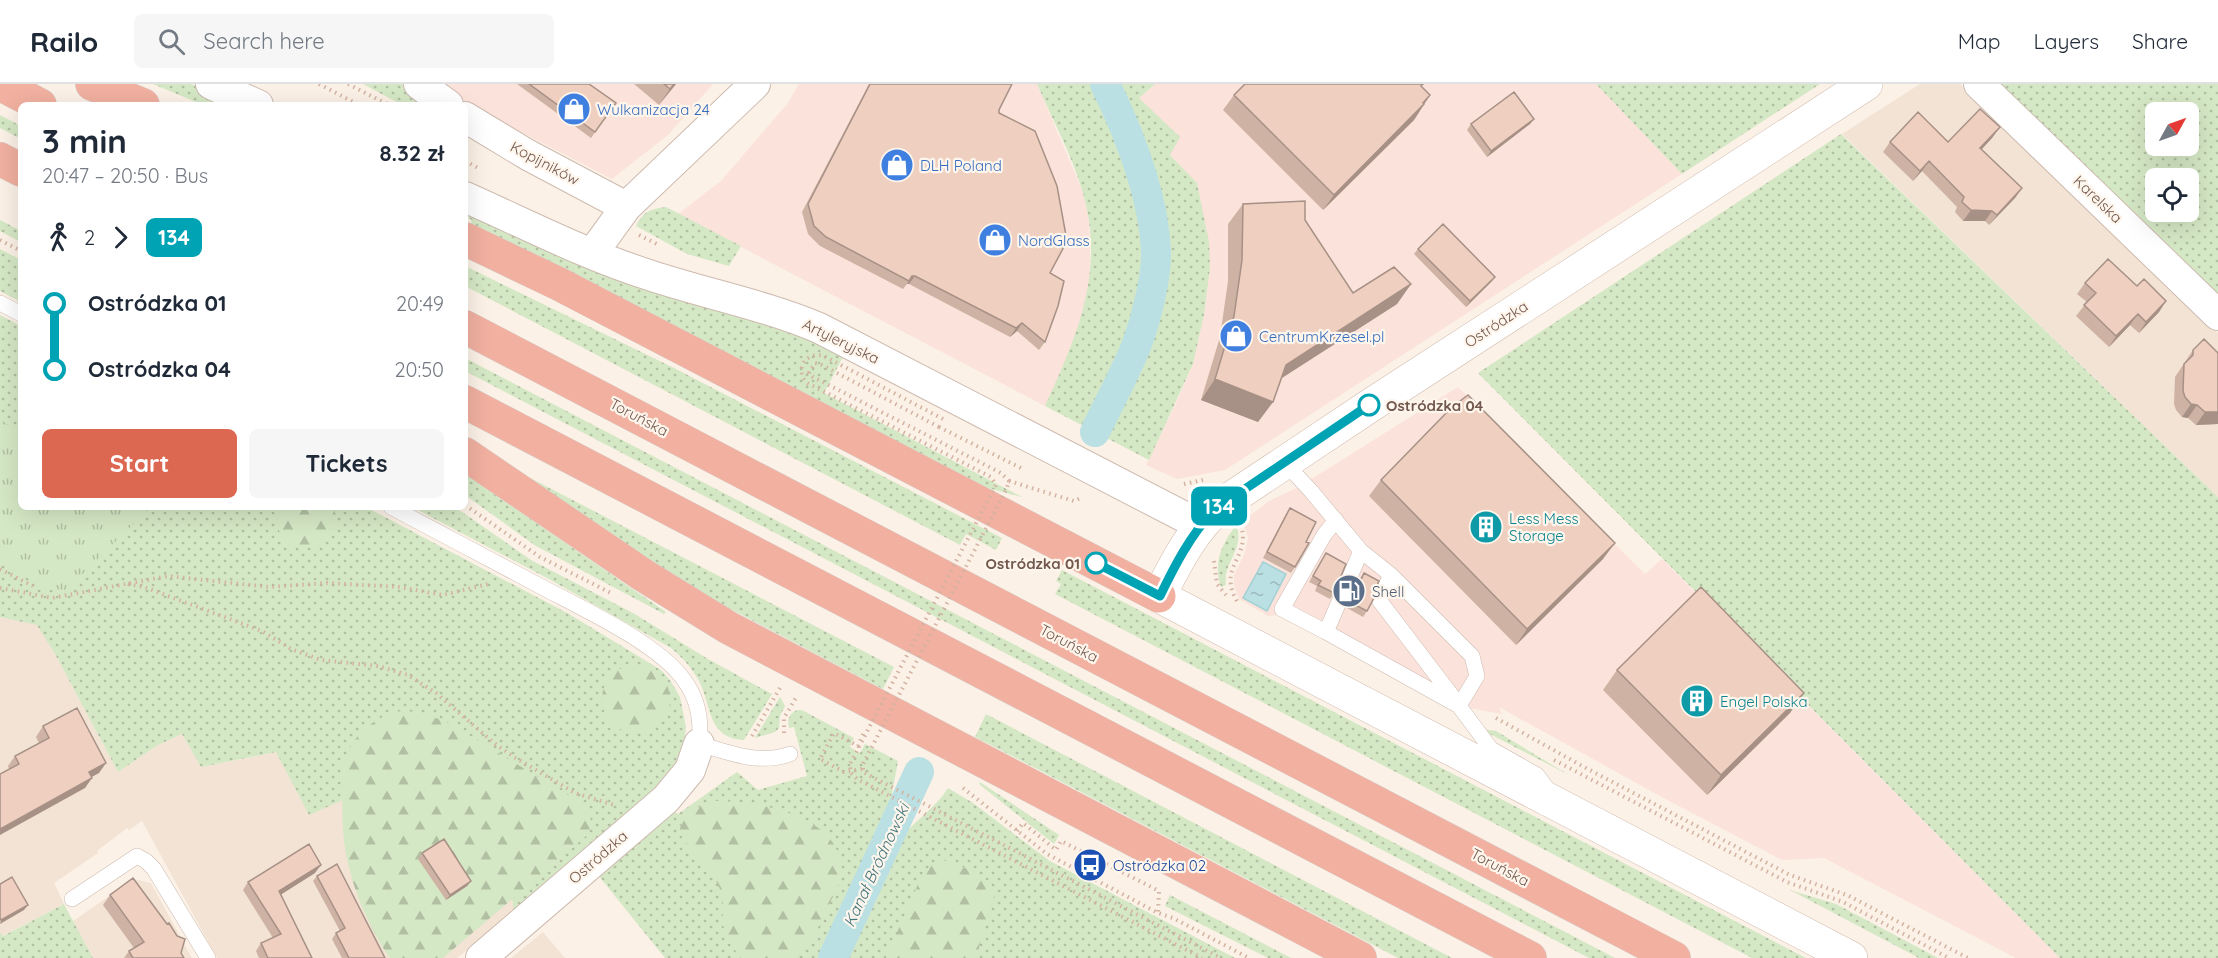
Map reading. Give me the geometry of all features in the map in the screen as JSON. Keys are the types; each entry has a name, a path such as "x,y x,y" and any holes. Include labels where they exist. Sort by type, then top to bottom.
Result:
{"highway":[{"path":"0,84 34,102"},
{"path":"92,84 136,102"},
{"path":"0,159 18,168"},
{"path":"468,240 569,289 1160,596"},
{"name":"Toruńska","path":"468,329 1674,958"},
{"path":"468,404 1530,958"},
{"path":"468,456 701,612 1360,958"}],"street":[{"path":"211,84 251,102"},
{"path":"419,84 444,102"},
{"path":"592,254 626,207 755,84"},
{"name":"Ostródzka","path":"1160,596 1183,551 1200,525 1221,505 1866,84"},
{"name":"Karelska","path":"1979,84 2218,315"},
{"name":"Kopijników","path":"468,119 528,155 626,207"},
{"name":"Artyleryjska","path":"468,198 592,254 648,275 807,323 1200,525"},
{"path":"1160,596 1851,958"},
{"name":"Ostródzka","path":"481,958 666,799 683,780 695,760 699,744"}],"lane":[{"path":"0,303 18,312"},
{"path":"1284,462 1361,550 1391,575 1472,656 1477,676 1461,708"},
{"path":"397,510 644,644 674,668 696,701 700,725 699,744 758,759 790,754"},
{"path":"1336,520 1324,535 1282,609 1461,708"},
{"path":"1326,632 1361,550"},
{"path":"1391,575 1379,600 1491,749 1537,775 1562,807"},
{"path":"72,899 137,856 154,869 208,958"}],"path":[{"path":"319,84 353,102"},
{"path":"348,84 382,102"},
{"path":"0,240 18,249"},
{"path":"943,419 824,356 817,354 810,356 801,367 802,376 810,384 991,477 996,485 850,764 851,772 857,779 1202,958"},
{"path":"939,427 820,364 815,363 810,369 809,373 813,377 1001,473 1009,481 1076,501 1083,497"},
{"path":"865,732 858,746 834,733 820,759 844,772 862,769 1009,481"},
{"path":"1214,558 1217,584 1223,592 1237,602"},
{"path":"0,569 33,586"},
{"path":"0,588 52,598 168,576 269,587 327,583 389,586 443,595 519,576"},
{"path":"128,584 144,587 262,631 291,649 321,660 378,666 408,675 436,693 514,756 575,792 622,809 639,822"},
{"path":"790,754 783,725 786,714 797,696"},
{"path":"1461,708 1505,721 1578,764 1790,875 1847,895 1968,958"},
{"path":"862,769 866,775 1221,958"},
{"path":"962,786 1052,857 1249,958"},
{"path":"1017,831 1023,824 1056,850 1061,841 1159,891 1158,913"}],"shaded area":[{"path":"440,84 713,84 668,135 612,179 464,102"},
{"path":"799,84 1037,84 1082,190 1088,213 1090,241 1090,276 1082,319 1072,348 1045,406 678,214 721,181 787,104"},
{"path":"1155,84 1596,84 1682,174 1225,470 1177,479 1146,465 1193,364 1204,315 1210,267 1197,183 1170,155 1139,98"},
{"path":"1920,84 1960,84 2218,333 2218,497 1842,134"},
{"path":"1458,387 1645,574 1662,559 2060,958 2016,958 1824,858 1782,860 1499,707 1502,714 1436,702 1424,692 1276,615 1268,616 1239,599 1234,585 1234,575 1244,555 1248,538 1243,521 1269,501 1299,487"},
{"path":"0,617 37,624 118,772 158,745 182,734 201,767 277,752 389,780 501,823 514,913 457,958 217,958 142,821 129,830 127,828 97,851 98,853 54,883 64,904 2,936 0,932"},
{"path":"134,879 151,883 192,958 93,958 73,921"},
{"path":"543,932 565,958 511,958"}],"green space":[{"path":"153,84 191,84 232,102 196,102"},
{"path":"363,84 402,84 429,102 396,102"},
{"path":"1037,84 1155,84 1139,98 1180,137 1170,155 1197,183 1209,242 1210,267 1204,315 1193,364 1149,460 1045,406 1078,327 1090,275 1091,247 1089,219 1078,176"},
{"path":"1596,84 1820,84 1682,174"},
{"path":"1991,84 2218,84 2218,305"},
{"path":"0,115 18,124 18,137 0,128"},
{"path":"1841,134 2218,497 2218,958 2060,958 1478,373"},
{"path":"468,204 760,319 844,355 824,393 1022,497 984,487 469,229 472,220 468,218"},
{"path":"666,207 741,246 729,266 687,254 636,226 641,217 648,212"},
{"path":"0,220 18,229 18,240 0,231"},
{"path":"0,249 18,258 18,300 0,291"},
{"path":"468,267 674,368 1002,538 996,550 966,534 960,545 468,288"},
{"path":"0,315 18,324 18,510 372,510 569,614 661,670 680,697 686,727 684,745 678,762 665,781 514,913 501,823 389,780 309,815 276,752 201,767 182,734 158,745 118,772 37,625 0,617"},
{"path":"468,360 1615,958 1589,958 468,373"},
{"path":"0,420 18,429 18,510 148,510 61,595 0,564"},
{"path":"515,470 894,667 883,689 668,574"},
{"path":"468,476 666,612 664,614 536,546 468,497"},
{"path":"280,510 334,510 337,524 332,536 322,544 308,548 295,546 284,539 278,526"},
{"path":"418,510 459,510 531,560 633,613 708,659 772,694 744,740 732,738 717,727 696,676 671,648 547,578"},
{"path":"1236,525 1238,541 1227,570 1226,585 1221,587 1218,562 1226,540"},
{"path":"1062,570 1806,958 1752,958 1055,594 1061,584 1056,581"},
{"path":"636,665 649,668 660,675 667,686 670,699 667,712 660,723 649,730 636,733 623,730 612,723 605,712 602,699 605,686 612,675 623,668"},
{"path":"780,697 785,706 780,716 779,728 775,732 755,738"},
{"path":"797,710 802,710 854,738 850,747 860,753 865,744 898,761 886,825 824,958 665,958 598,875 673,810 678,814 737,772 758,790 807,776 794,727 789,728 788,720"},
{"path":"401,711 417,712 445,721 575,799 588,812 591,822 584,838 443,958 390,958 360,902 346,856 342,813 343,766 346,756 357,737 372,723"},
{"path":"986,714 1452,958 1398,958 975,737"},
{"path":"1483,729 1496,731 1569,775 1490,734"},
{"path":"980,782 1059,835 1054,844 979,784"},
{"path":"948,788 973,803 1050,861 1235,958 841,958 899,841"},
{"path":"714,801 752,804 794,815 813,824 828,837 838,853 841,873 837,888 814,936 798,958 741,958 730,942 723,924 723,901 719,887 680,833 686,816 702,805"},
{"path":"940,860 954,863 975,873 990,883 993,888 993,899 977,958 886,958 922,875"},
{"path":"1790,890 1836,904 1938,958 1919,958"},
{"path":"1170,895 1291,958 1268,958 1165,906"},
{"path":"64,904 93,958 0,958 0,932 3,936"}],"water":[{"path":"1263,562 1286,574 1267,611 1243,598"}],"building":[{"path":"529,84 589,84 616,103 595,132"},
{"path":"664,84 674,84 670,89"},
{"path":"870,84 1012,84 999,113 1035,131 1057,186 1067,241 1050,273 1064,281 1045,342 1022,323 1016,328 915,276 912,276 909,281 826,237 814,226 808,204"},
{"path":"1245,84 1423,84 1421,86 1430,95 1424,104 1334,195 1234,95"},
{"path":"1514,92 1534,119 1491,151 1471,124"},
{"path":"1980,109 2000,127 1980,148 2022,188 1997,215 1992,211 1971,210 1962,202 1964,197 1929,161 1920,171 1890,142 1918,112 1948,142"},
{"path":"1305,201 1305,220 1353,293 1394,267 1411,284 1286,365 1273,402 1215,379 1234,316 1242,260 1243,204"},
{"path":"1443,224 1495,277 1470,301 1418,249"},
{"path":"2108,259 2137,286 2144,279 2166,301 2146,322 2138,314 2116,336 2084,305 2096,293 2085,283"},
{"path":"2204,339 2218,353 2218,412 2205,412 2197,405 2191,404 2183,391 2184,364"},
{"name":"Less Mess Storage","path":"1468,395 1615,543 1527,629 1381,480 1451,408"},
{"path":"1290,508 1316,522 1306,542 1309,543 1295,567 1267,552"},
{"path":"1326,553 1346,564 1334,593 1318,585 1321,581 1313,576"},
{"path":"1364,573 1379,581 1367,611 1351,603"},
{"name":"Engel Polska","path":"1701,587 1804,693 1721,775 1617,670"},
{"path":"77,708 106,763 89,772 92,778 0,829 0,774 19,764 15,756 49,738 43,726"},
{"path":"444,839 471,881 450,895 422,853"},
{"path":"309,844 321,865 279,891 312,958 268,958 261,943 281,934 248,882"},
{"path":"337,864 385,958 349,958 336,933 345,928 317,876"},
{"path":"12,877 28,905 1,920 0,884"},
{"path":"133,878 177,936 185,939 181,953 184,958 133,958 129,951 144,942 110,895"}],"waterway":[{"name":"Kanał Bródnowski","path":"1095,432 1137,344 1150,298 1156,261 1154,229 1139,165 1105,84"},
{"name":"Kanał Bródnowski","path":"833,958 919,772"}],"bus line":[{"name":"134","path":"1096,563 1160,596 1188,543 1214,510 1369,405"}],"place":[{"name":"Wulkanizacja 24","path":"574,109"},
{"name":"DLH Poland","path":"897,165"},
{"name":"NordGlass","path":"995,240"},
{"name":"CentrumKrzesel.pl","path":"1236,336"},
{"name":"Ostródzka 04","path":"1369,405"},
{"name":"Less Mess Storage","path":"1486,527"},
{"name":"Ostródzka 01","path":"1096,563"},
{"name":"Shell","path":"1349,591"},
{"name":"Engel Polska","path":"1697,701"},
{"name":"Ostródzka 02","path":"1090,865"}]}
